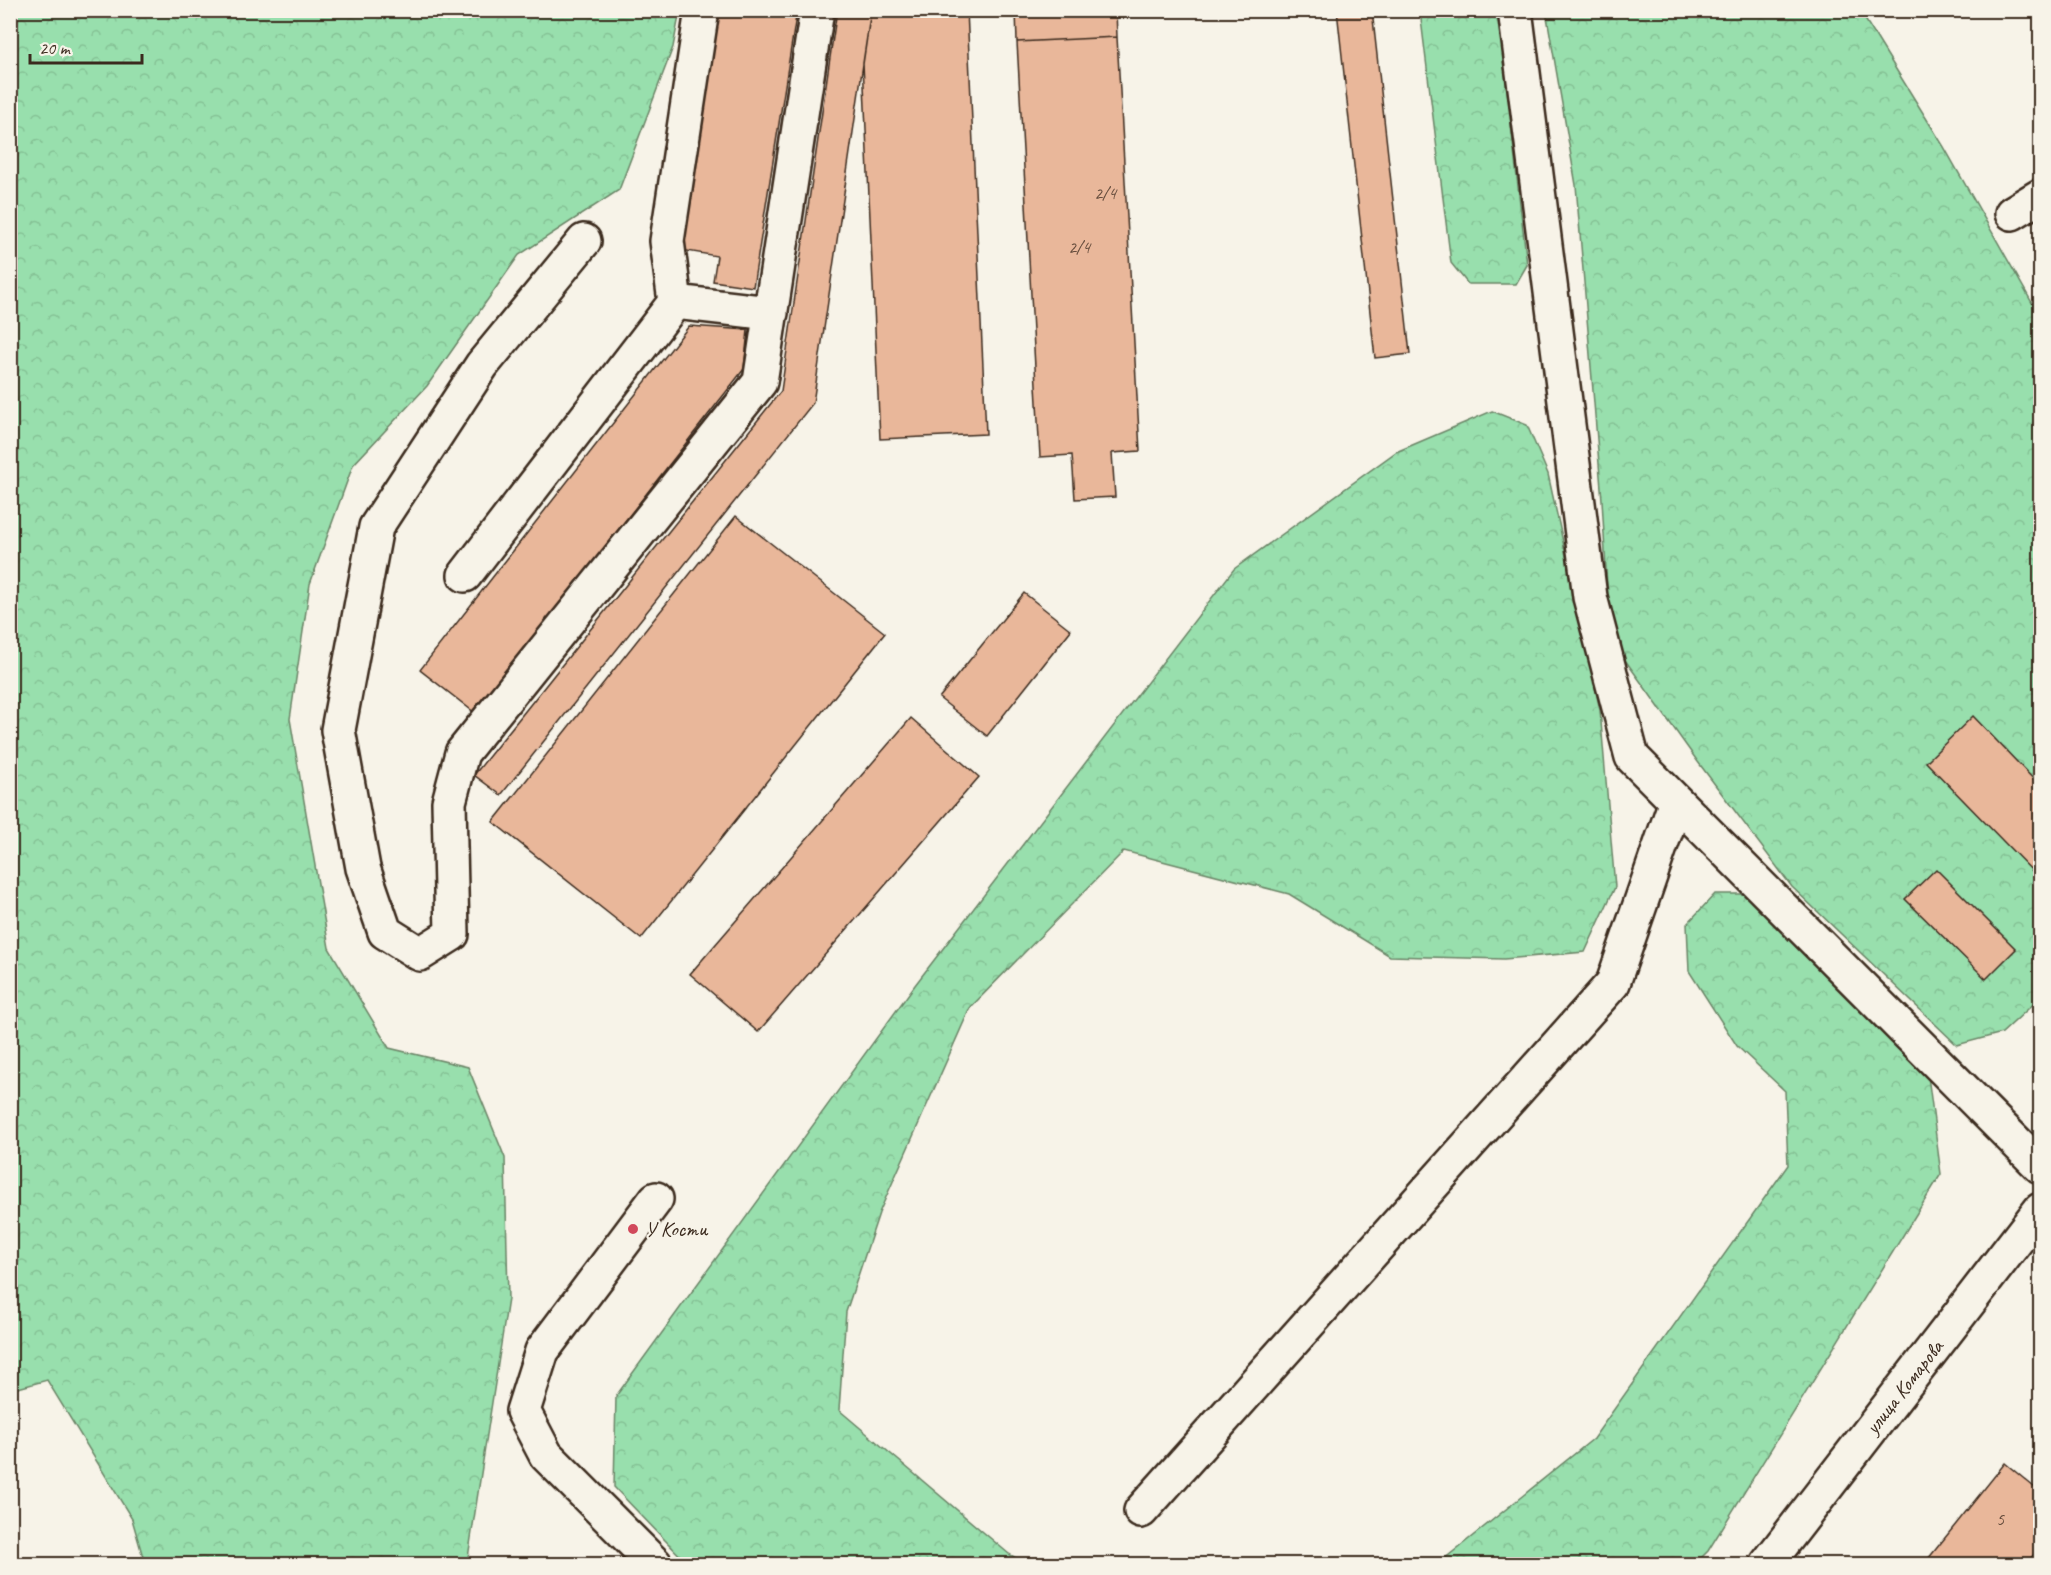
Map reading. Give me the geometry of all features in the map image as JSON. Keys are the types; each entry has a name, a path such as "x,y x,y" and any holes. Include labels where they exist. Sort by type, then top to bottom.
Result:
{"street":[{"path":"465,575 675,302 668,241 702,10"},
{"path":"584,241 482,365 376,527 338,730 363,868 385,932 420,954 452,934 449,802 462,753 760,382 817,10"},
{"path":"1515,10 1590,597 1632,757 2040,1166"},
{"path":"2012,213 2040,196"},
{"path":"675,302 771,314"},
{"path":"1141,1511 1613,983 1676,801"},
{"path":"655,1564 546,1455 523,1411 542,1351 656,1199"},
{"name":"улица Комарова","path":"1767,1564 2040,1210"}],"green space":[{"path":"11,10 680,11 673,47 619,190 519,255 427,386 353,465 310,584 290,719 329,948 389,1048 468,1067 505,1158 508,1299 467,1564 145,1564 132,1519 47,1380 11,1390"},
{"path":"1420,11 1498,11 1527,265 1516,284 1468,284 1451,263"},
{"path":"1546,11 1860,11 1944,147 2040,317 2040,998 2002,1033 1957,1045 1792,887 1698,762 1610,639 1602,500 1576,185"},
{"path":"1492,411 1527,425 1548,474 1600,710 1615,887 1585,952 1504,959 1390,956 1289,894 1124,851 970,1008 879,1213 846,1312 839,1410 1009,1554 1026,1564 688,1564 614,1487 616,1396 915,985 1234,569 1396,452"},
{"path":"1715,894 1755,894 1928,1076 1941,1174 1708,1551 1695,1564 1438,1564 1593,1439 1788,1165 1785,1091 1737,1046 1689,971 1687,924"}],"building":[{"path":"720,10 797,10 753,287 713,281 717,256 681,250"},
{"path":"837,10 871,10 813,403 501,795 474,775 781,391"},
{"path":"871,10 967,10 986,434 880,439 863,63"},
{"path":"1016,10 1116,10 1117,37 1017,42"},
{"path":"1337,10 1372,10 1410,354 1375,358"},
{"path":"1117,37 1140,451 1112,453 1115,497 1075,499 1072,455 1040,457 1017,42"},
{"path":"689,326 748,330 744,369 475,713 420,670"},
{"path":"736,516 885,633 641,939 493,822"},
{"path":"1024,593 1071,630 987,736 939,698"},
{"path":"1973,716 2040,786 2040,879 1926,762"},
{"path":"911,718 979,777 758,1032 690,974"},
{"path":"1936,869 2016,949 1986,979 1905,899"},
{"path":"2005,1463 2040,1492 2040,1547 2026,1564 1924,1564"}],"place":[{"name":"У Кости","path":"633,1229"}]}
